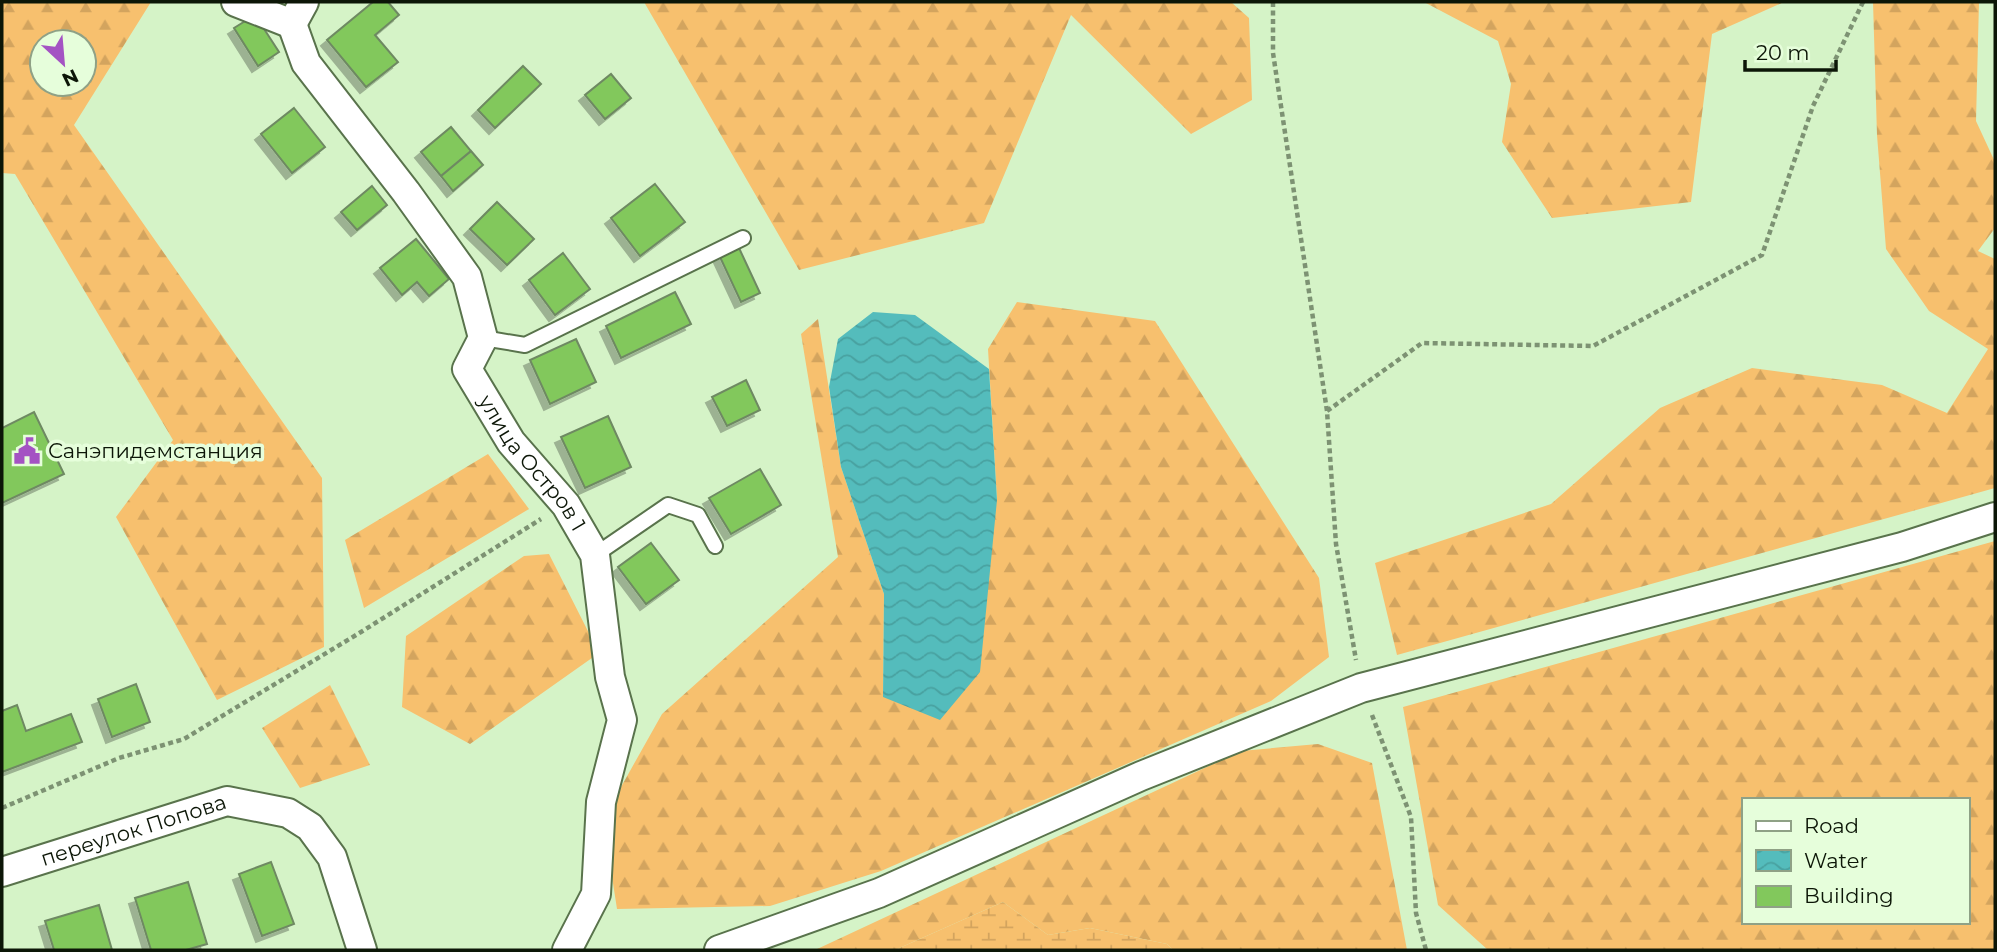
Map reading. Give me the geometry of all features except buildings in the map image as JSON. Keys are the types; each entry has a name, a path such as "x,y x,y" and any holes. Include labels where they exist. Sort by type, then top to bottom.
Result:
{"street":[{"path":"236,2 298,13 306,63 467,276 482,338"},
{"name":"улица Остров 1","path":"482,338 467,369 511,442 566,505 595,555 610,677 622,720 601,802 596,894 567,950"},
{"path":"719,950 879,893 1141,776 1361,688 1902,547 1995,516"},
{"name":"переулок Попова","path":"2,872 227,801 288,813 310,827 332,857 362,950"}],"lane":[{"path":"482,338 525,345 743,238"},
{"path":"595,555 668,505 698,515 715,546"}],"path":[{"path":"1273,2 1273,53 1327,411 1336,544 1361,688 1411,817 1416,913 1426,950"},
{"path":"1327,411 1422,343 1593,346 1762,255 1813,106 1863,2"},
{"path":"2,808 119,758 184,739 534,524"}],"green space":[{"path":"2,2 151,2 98,87 98,28 28,28 28,98 91,98 74,125 322,478 324,647 217,700 116,517 173,440 15,174 2,173"},
{"path":"644,2 1231,2 1249,18 1252,100 1191,134 1071,15 984,223 799,270"},
{"path":"1424,2 1784,2 1712,34 1691,202 1552,218 1502,142 1511,84 1498,41"},
{"path":"1873,2 1979,2 1976,121 1995,162 1995,228 1978,251 1995,259 1995,488 1397,655 1375,563 1551,504 1660,408 1752,368 1882,385 1947,413 1988,349 1929,311 1886,249 1877,135"},
{"path":"1017,302 1155,321 1319,578 1329,657 1271,701 881,871 770,906 617,909 603,819 662,714 838,557 801,334 818,319 841,467 884,594 883,697 997,500 988,349"},
{"path":"488,454 529,509 364,608 345,540"},
{"path":"1995,541 1995,950 1488,950 1438,905 1403,707"},
{"path":"549,554 599,653 470,744 402,707 406,636 524,556"},
{"path":"330,685 370,765 300,788 262,728"},
{"path":"1318,744 1372,763 1407,950 1173,950 1167,944 1090,928 1048,935 1003,902 895,950 815,950 1241,751"},
{"path":"1003,902 1048,935 1090,928 1167,944 1173,950 895,950"}],"water":[{"path":"873,312 915,315 989,369 997,500 980,672 940,720 883,697 884,594 841,467 829,387 838,339"}],"place":[{"name":"Санэпидемстанция","path":"27,451"}]}
